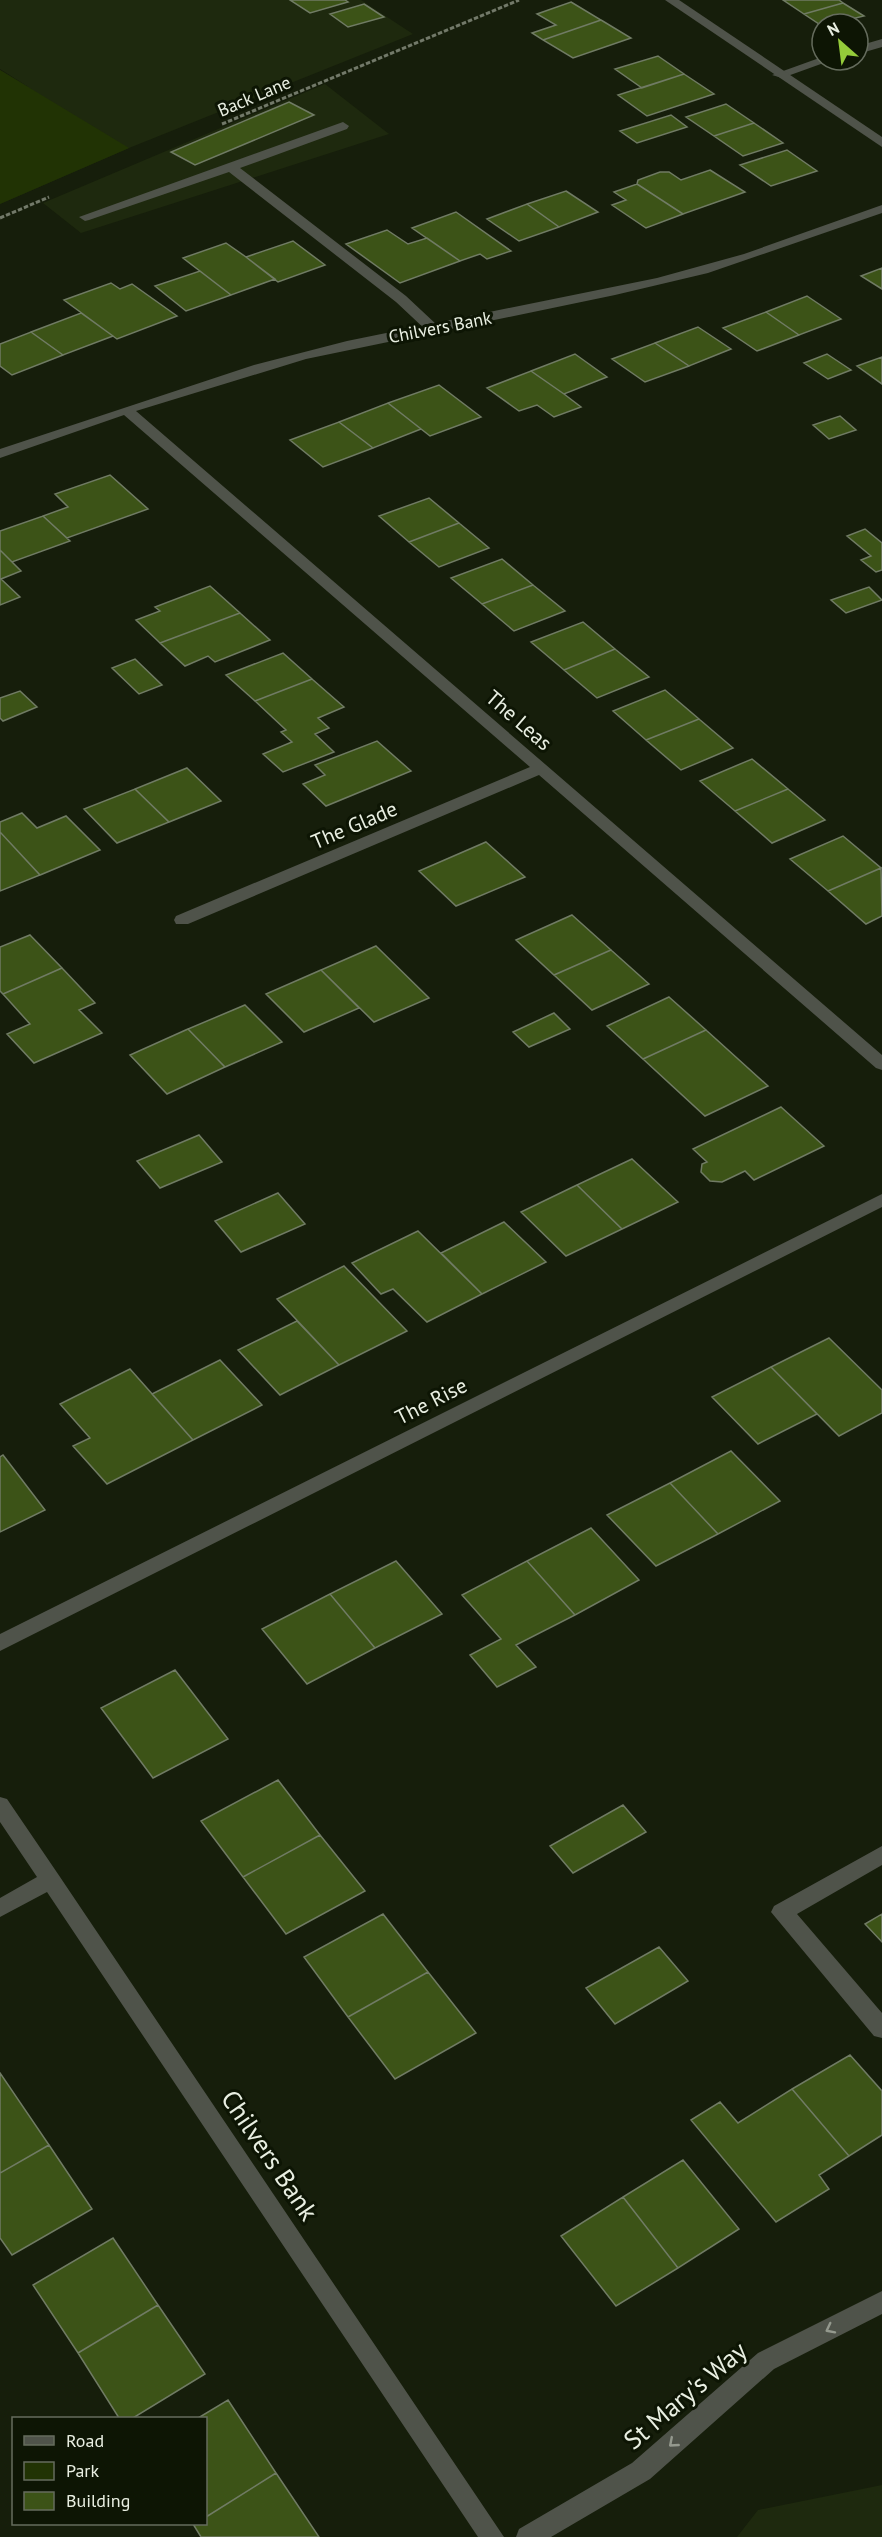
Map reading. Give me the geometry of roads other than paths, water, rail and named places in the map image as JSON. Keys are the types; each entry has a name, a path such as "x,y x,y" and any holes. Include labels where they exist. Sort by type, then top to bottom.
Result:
{"street":[{"path":"671,0 778,75 882,143"},
{"path":"778,75 810,65"},
{"path":"85,216 231,167 343,126"},
{"path":"231,167 401,299 432,328"},
{"name":"Chilvers Bank","path":"0,454 245,371 346,345 591,297 702,270 775,248 882,209"},
{"name":"The Leas","path":"127,410 882,1064"},
{"name":"The Glade","path":"182,920 542,768"},
{"name":"The Rise","path":"0,1643 882,1200"},
{"name":"Chilvers Bank","path":"0,1805 492,2537"},
{"path":"882,1856 782,1912 882,2029"},
{"path":"0,1908 51,1880"},
{"name":"St Mary's Way","path":"528,2537 641,2471 766,2361 882,2302"}]}
